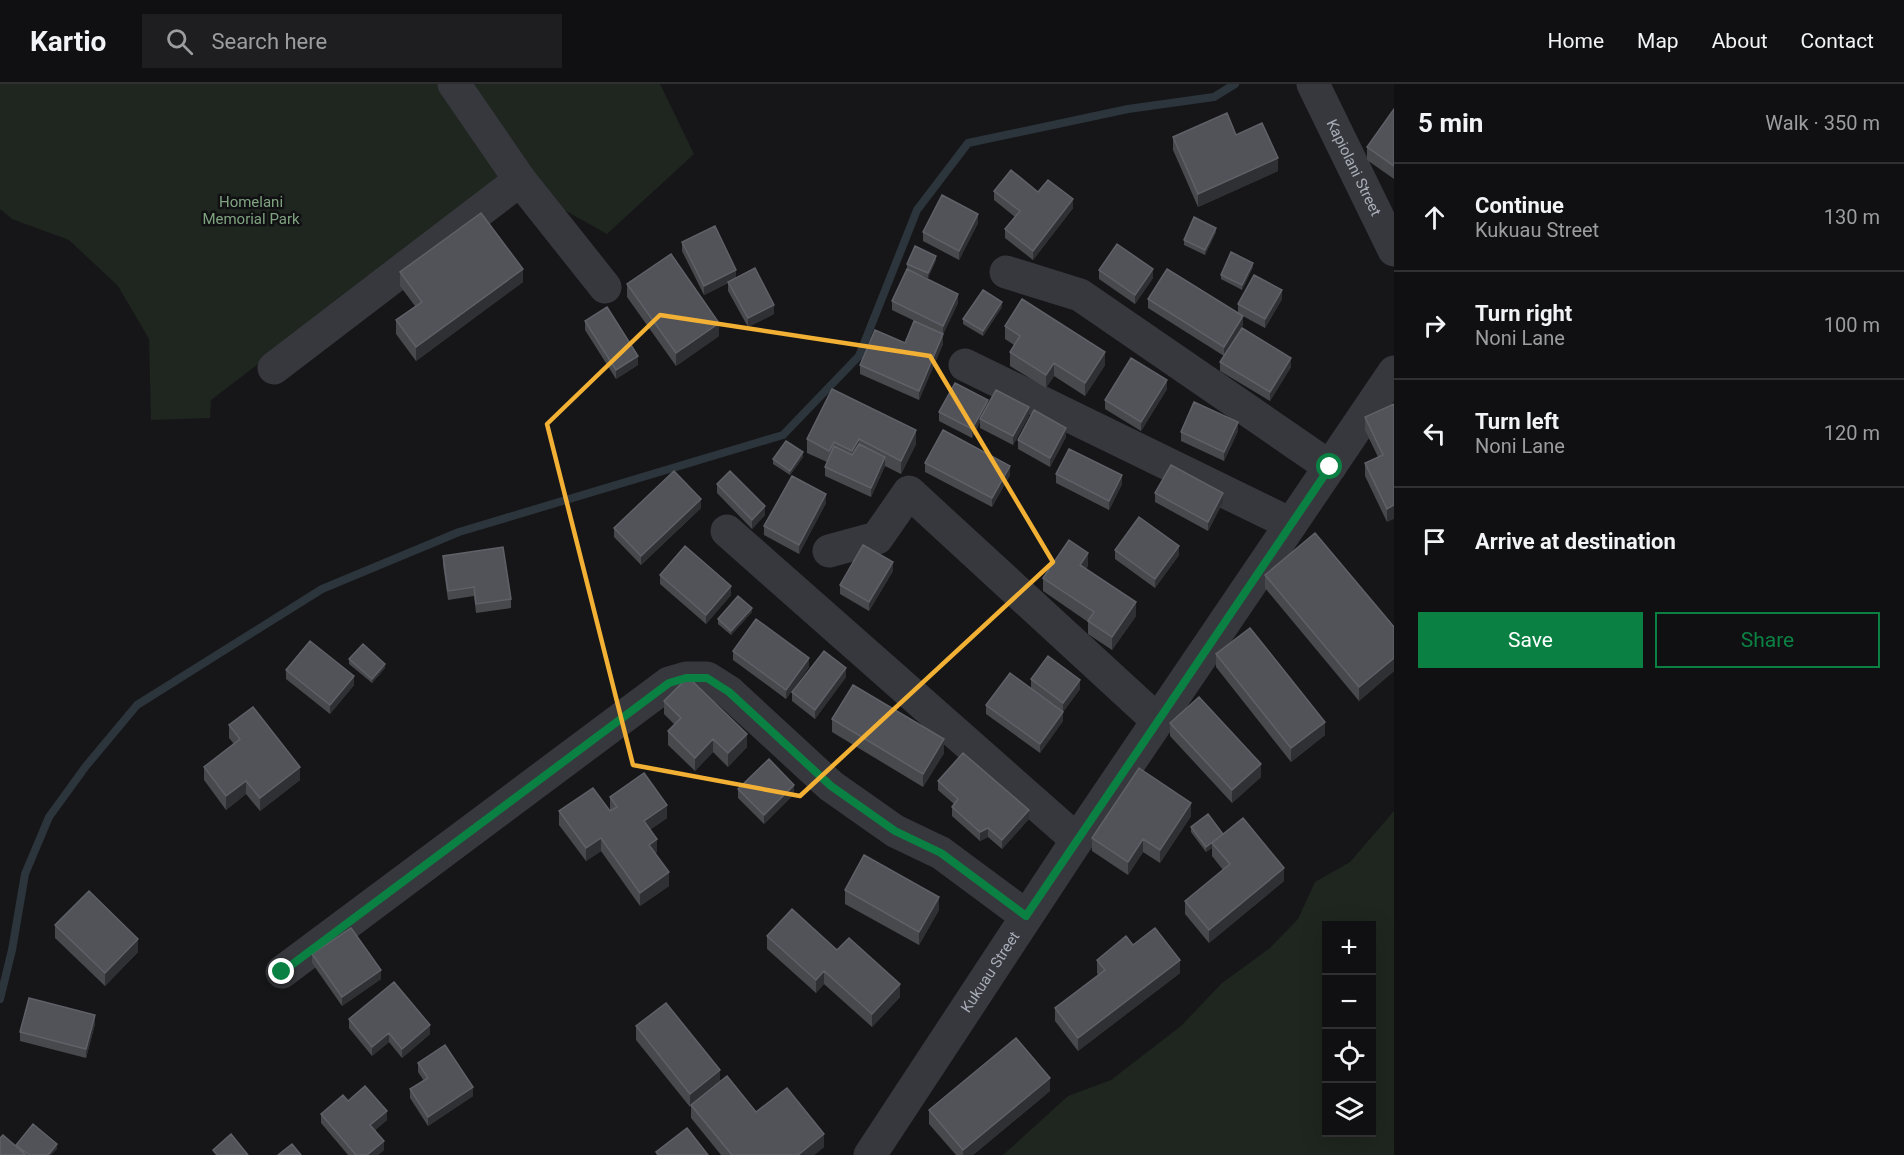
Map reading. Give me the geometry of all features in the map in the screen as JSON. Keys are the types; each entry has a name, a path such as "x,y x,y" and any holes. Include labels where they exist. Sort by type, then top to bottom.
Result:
{"street":[{"path":"454,84 520,180 605,287"},
{"name":"Kapiolani Street","path":"1315,88 1394,250"},
{"path":"274,368 520,180"},
{"path":"1006,272 1080,295 1330,467"},
{"path":"965,365 1291,524"},
{"name":"Kukuau Street","path":"870,1155 1026,916 1394,372"},
{"path":"829,551 877,537 909,492 1158,721"},
{"path":"727,531 1077,840"},
{"path":"282,972 669,683 686,678 707,678 729,692 831,786 895,831 941,853 1026,916"}],"highlighted area":[{"path":"660,315 930,356 1053,562 800,796 633,765 547,424"}],"green space":[{"name":"Homelani Memorial Park","path":"0,84 660,84 694,154 607,234 548,201 531,175 315,321 211,400 210,418 151,420 149,339 118,286 69,240 12,219 0,209"},
{"path":"1394,811 1394,1155 1003,1155 1068,1096 1111,1080 1181,1026 1222,983 1270,948 1298,919 1315,882 1350,862"}],"building":[{"path":"1394,109 1394,166 1367,147"},
{"path":"1227,113 1236,135 1262,123 1278,158 1198,194 1173,137"},
{"path":"1011,170 1038,192 1048,180 1073,199 1033,251 1005,229 1020,211 994,191"},
{"path":"942,195 978,214 959,251 923,232"},
{"path":"481,213 523,269 416,347 396,320 422,302 400,272"},
{"path":"1194,217 1216,228 1205,250 1184,240"},
{"path":"715,226 736,270 704,286 682,242"},
{"path":"1117,244 1153,269 1135,295 1099,270"},
{"path":"915,246 936,256 928,273 907,264"},
{"path":"1231,252 1253,263 1242,285 1221,275"},
{"path":"671,254 719,323 676,353 627,284"},
{"path":"755,268 774,305 748,318 728,282"},
{"path":"907,269 958,294 943,326 892,301"},
{"path":"1167,269 1243,316 1224,347 1148,299"},
{"path":"1254,275 1282,290 1265,319 1238,304"},
{"path":"983,290 1002,302 983,331 963,319"},
{"path":"1022,299 1105,352 1085,383 1054,363 1046,375 1010,352 1020,336 1005,326"},
{"path":"607,307 638,356 616,370 585,321"},
{"path":"914,321 943,334 919,391 860,365 875,330 905,343"},
{"path":"1242,328 1291,358 1270,392 1220,362"},
{"path":"1131,358 1167,380 1141,422 1105,400"},
{"path":"955,383 988,400 972,429 939,412"},
{"path":"832,389 916,430 901,461 859,439 852,451 834,442 829,451 807,439"},
{"path":"996,390 1029,407 1013,436 980,419"},
{"path":"1194,402 1238,422 1224,452 1181,432"},
{"path":"1394,404 1394,505 1387,509 1365,463 1383,455 1365,417"},
{"path":"1034,410 1066,428 1050,458 1018,440"},
{"path":"943,430 1010,466 992,498 925,463"},
{"path":"786,441 803,452 790,471 773,459"},
{"path":"859,444 885,457 871,488 825,467 834,446 852,455"},
{"path":"1069,449 1122,475 1109,501 1056,474"},
{"path":"1171,465 1223,493 1208,522 1155,493"},
{"path":"674,471 701,499 641,556 614,528"},
{"path":"730,471 765,506 752,520 717,484"},
{"path":"792,476 826,494 799,545 764,526"},
{"path":"1139,517 1179,546 1155,579 1115,550"},
{"path":"1315,533 1394,627 1394,658 1359,687 1265,575"},
{"path":"1069,540 1088,553 1080,565 1136,602 1112,637 1088,621 1094,612 1043,578"},
{"path":"863,545 893,562 869,602 840,585"},
{"path":"685,546 731,586 706,615 660,575"},
{"path":"503,547 511,599 476,604 474,587 448,591 443,556"},
{"path":"738,596 752,608 731,631 718,619"},
{"path":"756,619 809,658 786,690 733,651"},
{"path":"1250,628 1325,722 1291,748 1216,654"},
{"path":"310,641 354,676 330,705 286,670"},
{"path":"363,644 385,664 372,679 349,659"},
{"path":"824,651 846,668 815,710 792,692"},
{"path":"1048,656 1080,680 1063,703 1031,679"},
{"path":"1010,673 1063,712 1040,744 986,705"},
{"path":"688,677 747,734 728,753 713,739 695,758 668,731 681,718 664,701"},
{"path":"853,685 944,739 923,774 832,719"},
{"path":"1199,697 1261,764 1232,790 1170,723"},
{"path":"253,707 300,767 260,798 246,781 226,796 204,767 240,739 229,725"},
{"path":"963,753 1029,810 1002,840 988,828 980,832 952,807 958,799 938,781"},
{"path":"769,759 794,785 764,815 738,789"},
{"path":"1139,768 1191,803 1160,850 1143,839 1128,862 1092,838"},
{"path":"644,773 667,805 644,821 657,839 649,845 669,872 640,893 601,838 586,848 559,811 593,788 610,811 617,807 610,797"},
{"path":"1208,814 1223,834 1206,847 1191,827"},
{"path":"1243,818 1284,868 1209,930 1185,901 1230,864 1212,843"},
{"path":"864,855 939,897 919,932 845,890"},
{"path":"89,891 138,939 105,973 55,925"},
{"path":"792,909 837,950 849,938 900,984 872,1014 824,971 816,980 767,936"},
{"path":"351,928 381,970 342,997 312,954"},
{"path":"1155,928 1180,960 1078,1038 1055,1008 1105,970 1097,960 1126,936 1133,945"},
{"path":"394,982 430,1025 402,1049 389,1033 372,1047 349,1019"},
{"path":"29,998 95,1015 86,1049 20,1032"},
{"path":"666,1003 720,1070 690,1094 636,1026"},
{"path":"1016,1038 1050,1078 963,1150 929,1110"},
{"path":"445,1045 473,1087 428,1117 410,1089 428,1078 418,1063"},
{"path":"727,1076 756,1112 787,1088 824,1134 798,1155 732,1155 691,1105"},
{"path":"365,1086 387,1111 370,1125 384,1141 367,1155 356,1155 321,1114 343,1095 348,1101"},
{"path":"33,1124 57,1144 48,1155 29,1155 16,1145"},
{"path":"687,1128 708,1155 658,1155 656,1152"},
{"path":"231,1134 248,1155 217,1155 213,1150"},
{"path":"3,1135 26,1155 0,1155 0,1138"},
{"path":"292,1144 301,1155 278,1155"}],"waterway":[{"path":"0,999 12,950 25,874 49,817 86,766 137,705 322,589 459,532 783,435 859,356 917,210 968,143 1128,109 1214,97 1235,84"}],"route":[{"path":"282,972 669,683 686,678 707,678 729,692 831,786 895,831 941,853 1026,916 1330,467"}]}
